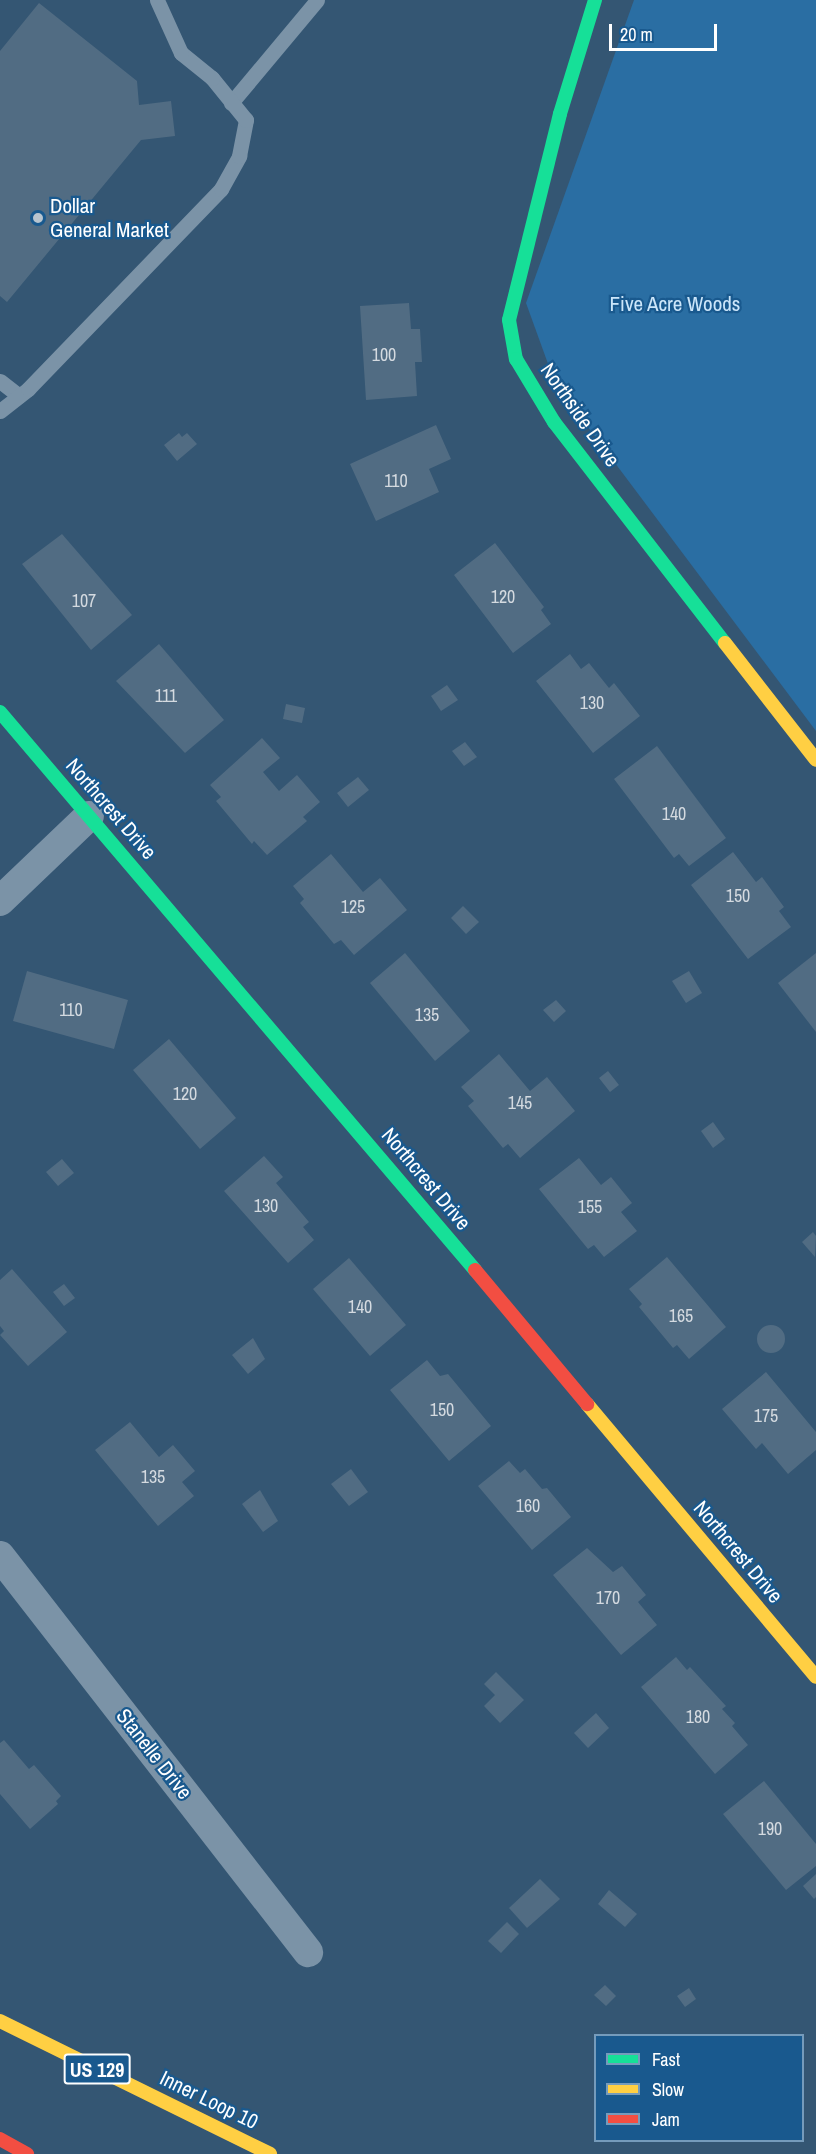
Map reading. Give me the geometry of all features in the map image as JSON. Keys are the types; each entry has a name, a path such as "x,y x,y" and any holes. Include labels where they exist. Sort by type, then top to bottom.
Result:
{"main road":[{"name":"Northside Drive","path":"595,0 560,114 509,320 516,359 554,422 816,760"},
{"name":"Northcrest Drive","path":"0,712 342,1111 816,1677"},
{"path":"20,2014 194,2116"},
{"name":"Inner Loop 10","path":"0,2021 270,2154"},
{"path":"0,2139 27,2154"}],"street":[{"path":"0,901 89,816"},
{"name":"Stanelle Drive","path":"0,1556 308,1952"}],"lane":[{"path":"0,411 19,396 221,189 239,156 246,120 212,78 182,52 157,0"},
{"path":"231,103 317,0"},
{"path":"0,381 19,396"}],"green space":[{"name":"Five Acre Woods","path":"634,0 816,0 816,731 555,383 526,303"}],"building":[{"name":"Dollar General Market","path":"39,3 137,81 139,105 171,101 175,136 141,140 7,302 0,296 0,51"},
{"path":"409,303 411,329 420,329 422,362 415,362 417,396 366,400 360,306"},
{"path":"436,425 451,459 429,469 439,492 376,521 350,464"},
{"path":"179,433 182,437 187,433 197,444 177,461 164,445"},
{"path":"62,534 132,615 91,650 22,564"},
{"path":"495,543 544,607 541,610 551,624 513,653 454,575"},
{"path":"159,644 224,720 185,753 116,681"},
{"path":"570,654 581,669 589,663 609,688 614,683 640,716 593,753 536,681"},
{"path":"447,685 458,700 441,711 431,696"},
{"path":"286,704 305,708 302,723 283,719"},
{"path":"262,738 280,758 263,772 279,791 297,775 320,802 303,817 307,821 267,855 254,841 252,844 216,801 221,797 210,785"},
{"path":"465,742 477,757 464,766 452,751"},
{"path":"657,746 726,838 689,866 679,854 674,858 614,779"},
{"path":"358,777 369,790 348,807 337,793"},
{"path":"733,852 756,882 762,877 784,907 779,911 791,927 748,959 691,885"},
{"path":"331,854 363,892 380,878 407,910 354,955 341,940 334,944 300,903 304,899 293,886"},
{"path":"463,906 479,922 466,934 451,918"},
{"path":"405,953 470,1031 435,1061 370,983"},
{"path":"816,953 816,1032 778,983"},
{"path":"27,971 128,1000 114,1049 13,1021"},
{"path":"689,971 702,993 686,1003 672,981"},
{"path":"556,1000 566,1011 554,1022 543,1010"},
{"path":"169,1039 236,1118 200,1149 133,1070"},
{"path":"499,1054 530,1091 547,1077 575,1111 520,1158 508,1144 503,1148 468,1106 474,1101 461,1087"},
{"path":"608,1071 619,1085 610,1092 599,1078"},
{"path":"713,1122 725,1139 713,1148 701,1131"},
{"path":"264,1156 283,1177 276,1183 309,1222 303,1227 314,1240 288,1263 224,1191"},
{"path":"579,1158 601,1185 611,1177 632,1203 621,1212 637,1231 604,1257 594,1245 588,1249 539,1189"},
{"path":"62,1159 74,1173 58,1186 46,1172"},
{"path":"813,1232 816,1236 815,1257 802,1242"},
{"path":"667,1257 726,1327 689,1359 677,1345 673,1348 639,1307 642,1304 629,1289"},
{"path":"349,1258 406,1325 370,1356 313,1289"},
{"path":"12,1269 67,1332 28,1366 0,1335 4,1331 0,1326 0,1280"},
{"path":"64,1284 75,1298 64,1306 53,1292"},
{"path":"771,1325 781,1329 785,1339 781,1349 771,1353 761,1349 757,1339 761,1329"},
{"path":"253,1338 265,1359 248,1374 232,1355"},
{"path":"427,1360 440,1376 448,1374 491,1426 449,1461 390,1390"},
{"path":"766,1372 816,1432 816,1450 788,1474 762,1443 756,1449 722,1409"},
{"path":"130,1422 159,1457 173,1445 195,1471 182,1482 194,1496 158,1526 95,1450"},
{"path":"509,1461 520,1473 525,1469 542,1489 547,1488 571,1517 532,1550 478,1486"},
{"path":"351,1469 368,1492 349,1506 331,1484"},
{"path":"260,1490 278,1521 263,1532 242,1504"},
{"path":"587,1548 613,1572 622,1566 646,1595 638,1602 657,1625 621,1655 553,1575"},
{"path":"676,1657 687,1670 690,1667 726,1706 722,1709 735,1723 732,1726 748,1745 715,1774 641,1687"},
{"path":"496,1672 524,1700 500,1723 484,1706 495,1695 484,1684"},
{"path":"596,1713 609,1728 588,1748 574,1733"},
{"path":"4,1740 29,1769 34,1765 61,1796 56,1801 58,1804 30,1829 0,1794 0,1743"},
{"path":"764,1781 816,1844 816,1866 786,1890 723,1814"},
{"path":"816,1874 816,1897 814,1899 803,1886"},
{"path":"540,1879 560,1899 527,1928 509,1908"},
{"path":"609,1890 637,1914 625,1927 598,1904"},
{"path":"507,1922 519,1934 501,1953 488,1941"},
{"path":"605,1985 616,1996 606,2006 594,1995"},
{"path":"689,1988 696,1999 685,2007 677,1996"}],"traffic: fast":[{"path":"595,0 560,114 509,320 516,359 554,422 725,643"},
{"path":"0,712 475,1270"}],"traffic: slow":[{"path":"725,643 816,760"},
{"path":"587,1404 816,1677"},
{"path":"0,2021 270,2154"}],"traffic: jam":[{"path":"475,1270 587,1404"},
{"path":"0,2139 27,2154"}],"place":[{"name":"Dollar General Market","path":"38,218"}]}
